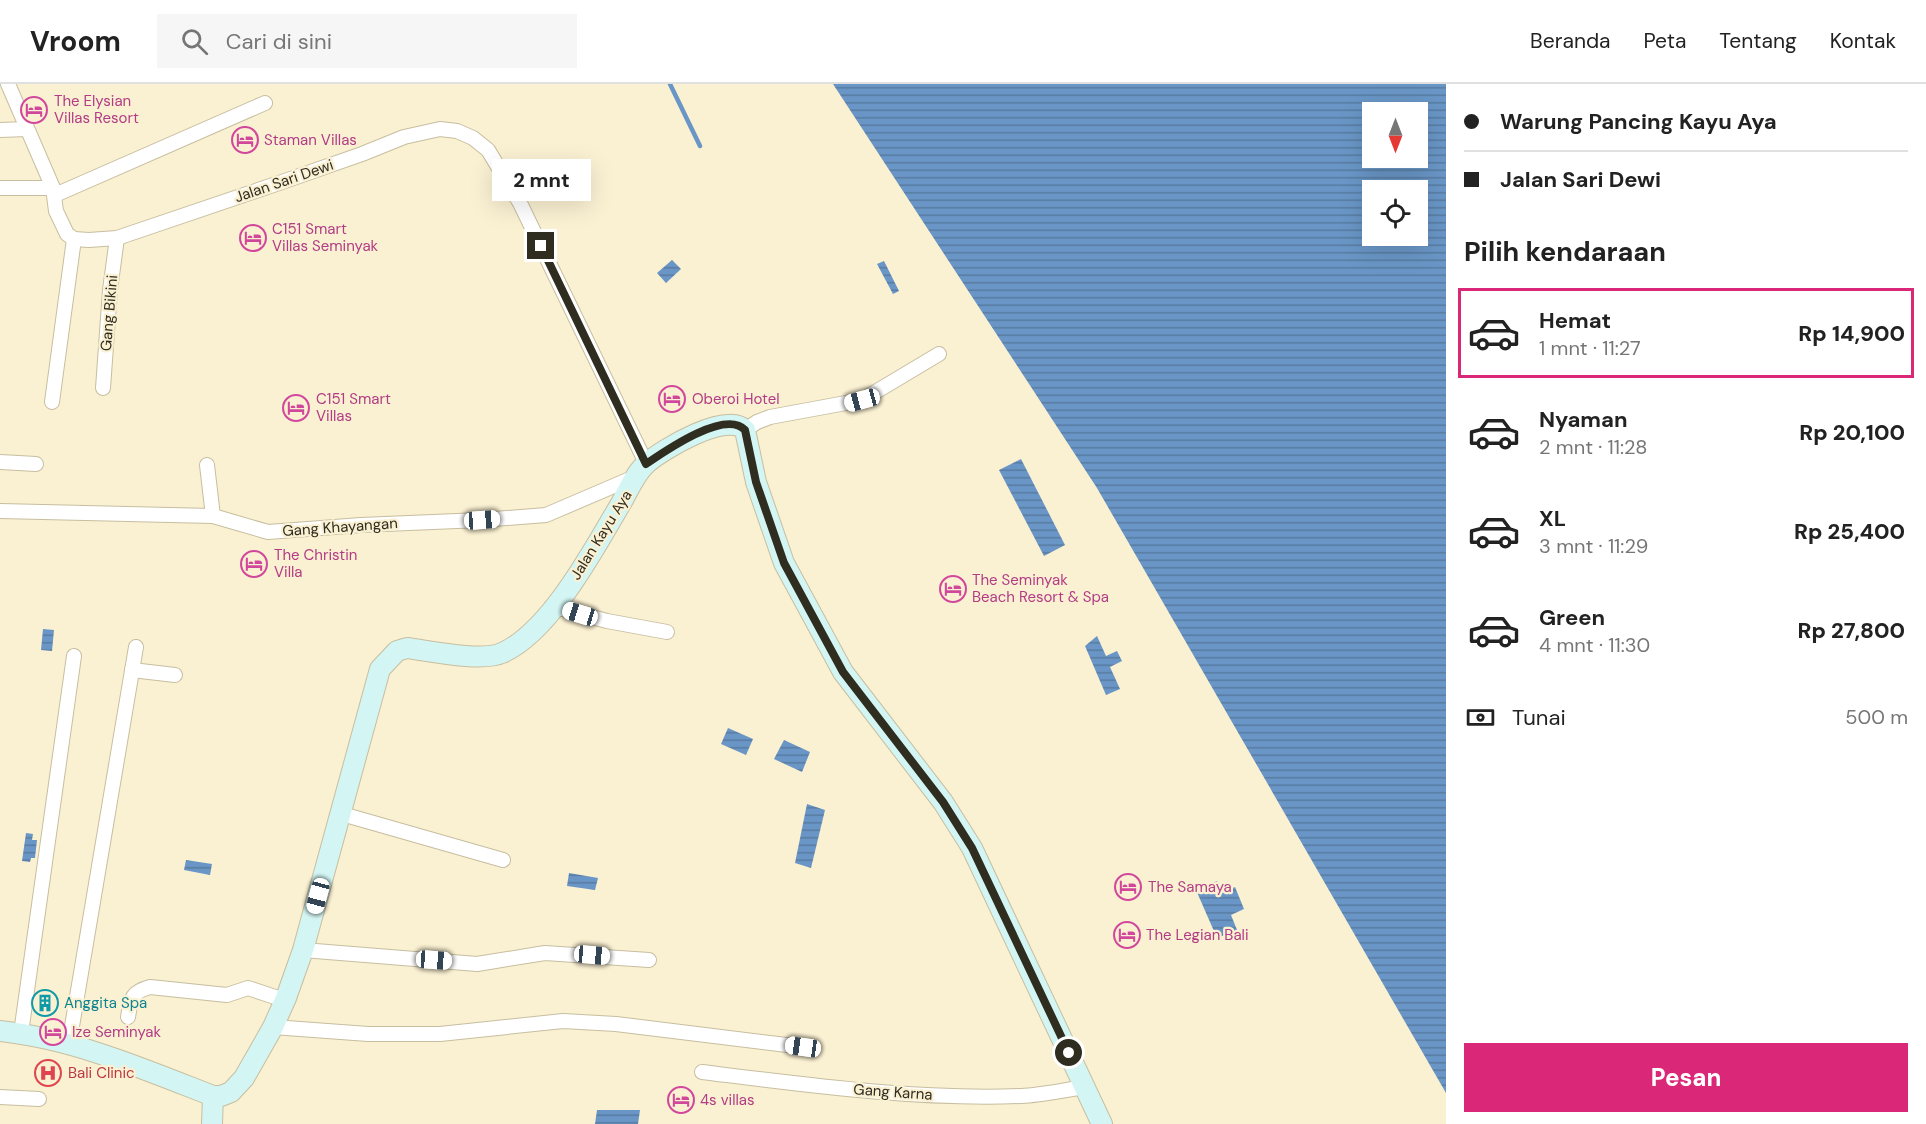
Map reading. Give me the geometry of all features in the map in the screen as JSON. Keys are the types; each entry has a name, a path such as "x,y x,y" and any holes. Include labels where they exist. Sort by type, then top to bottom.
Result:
{"main road":[{"name":"Jalan Kayu Aya","path":"220,1095 244,1078 273,1027 286,998 303,950 342,814 371,695 380,669 397,651 407,648 465,655 500,654 519,642 555,607 642,470 686,439 708,428 732,423 745,430"},
{"path":"745,430 756,482 784,563 843,672 943,802 972,848 1102,1124"},
{"path":"0,1031 21,1033 69,1044 220,1095 212,1124"}],"street":[{"path":"8,84 54,192 56,211 62,226 74,239 52,402"},
{"path":"0,188 54,192 265,103"},
{"path":"0,130 27,129"},
{"name":"Jalan Sari Dewi","path":"74,239 117,238 362,154 404,137 440,129 473,138 488,150 520,203 642,470"},
{"name":"Gang Bikini","path":"103,388 110,290 117,238"},
{"path":"745,430 770,417 862,400 939,354"},
{"path":"0,462 36,464"},
{"path":"207,465 213,516"},
{"name":"Gang Khayangan","path":"0,511 213,516 268,532 528,517 562,510 642,470"},
{"path":"555,607 607,621 667,632"},
{"path":"69,1044 136,647"},
{"path":"21,1033 74,656"},
{"path":"132,670 175,675"},
{"path":"342,814 503,860"},
{"path":"303,950 477,964 545,953 649,960"},
{"path":"128,1017 134,994 140,989 150,987 227,995 248,988 275,997 286,998"},
{"path":"273,1027 368,1034 440,1034 563,1021 658,1028 803,1047"},
{"name":"Gang Karna","path":"702,1072 882,1092 945,1095 1023,1096 1085,1087"},
{"path":"0,1097 39,1099"}],"water":[{"path":"833,84 1446,84 1446,1093 1097,488"},
{"path":"672,260 681,269 666,283 657,273"},
{"path":"884,261 899,291 893,294 877,264"},
{"path":"1021,459 1065,545 1044,556 999,470"},
{"path":"43,629 54,630 52,651 41,650"},
{"path":"1097,636 1106,656 1117,651 1122,661 1110,667 1120,689 1106,695 1085,646"},
{"path":"728,728 753,739 746,755 721,744"},
{"path":"784,740 810,752 802,772 774,759"},
{"path":"807,804 825,810 811,868 795,863"},
{"path":"26,833 33,834 32,840 37,840 35,858 31,858 30,862 22,861"},
{"path":"186,860 212,864 210,875 184,870"},
{"path":"569,873 598,878 595,890 567,886"},
{"path":"1217,881 1222,893 1235,887 1244,909 1231,915 1237,930 1217,938 1196,890"},
{"path":"597,1110 640,1110 638,1124 595,1124"}],"waterway":[{"path":"670,84 700,146"}],"place":[{"name":"The Elysian Villas Resort","path":"34,110"},
{"name":"Staman Villas","path":"245,140"},
{"name":"C151 Smart Villas Seminyak","path":"253,238"},
{"name":"Oberoi Hotel","path":"672,399"},
{"name":"C151 Smart Villas","path":"296,408"},
{"name":"The Christin Villa","path":"254,564"},
{"name":"The Seminyak Beach Resort & Spa","path":"953,589"},
{"name":"The Samaya","path":"1128,887"},
{"name":"The Legian Bali","path":"1127,935"},
{"name":"Anggita Spa","path":"45,1003"},
{"name":"Ize Seminyak","path":"53,1032"},
{"name":"Bali Clinic","path":"48,1073"},
{"name":"4s villas","path":"681,1100"}],"route":[{"path":"541,246 646,464 666,450 708,428 732,423 745,430 756,482 784,563 843,672 943,802 972,848 1069,1053"}]}
